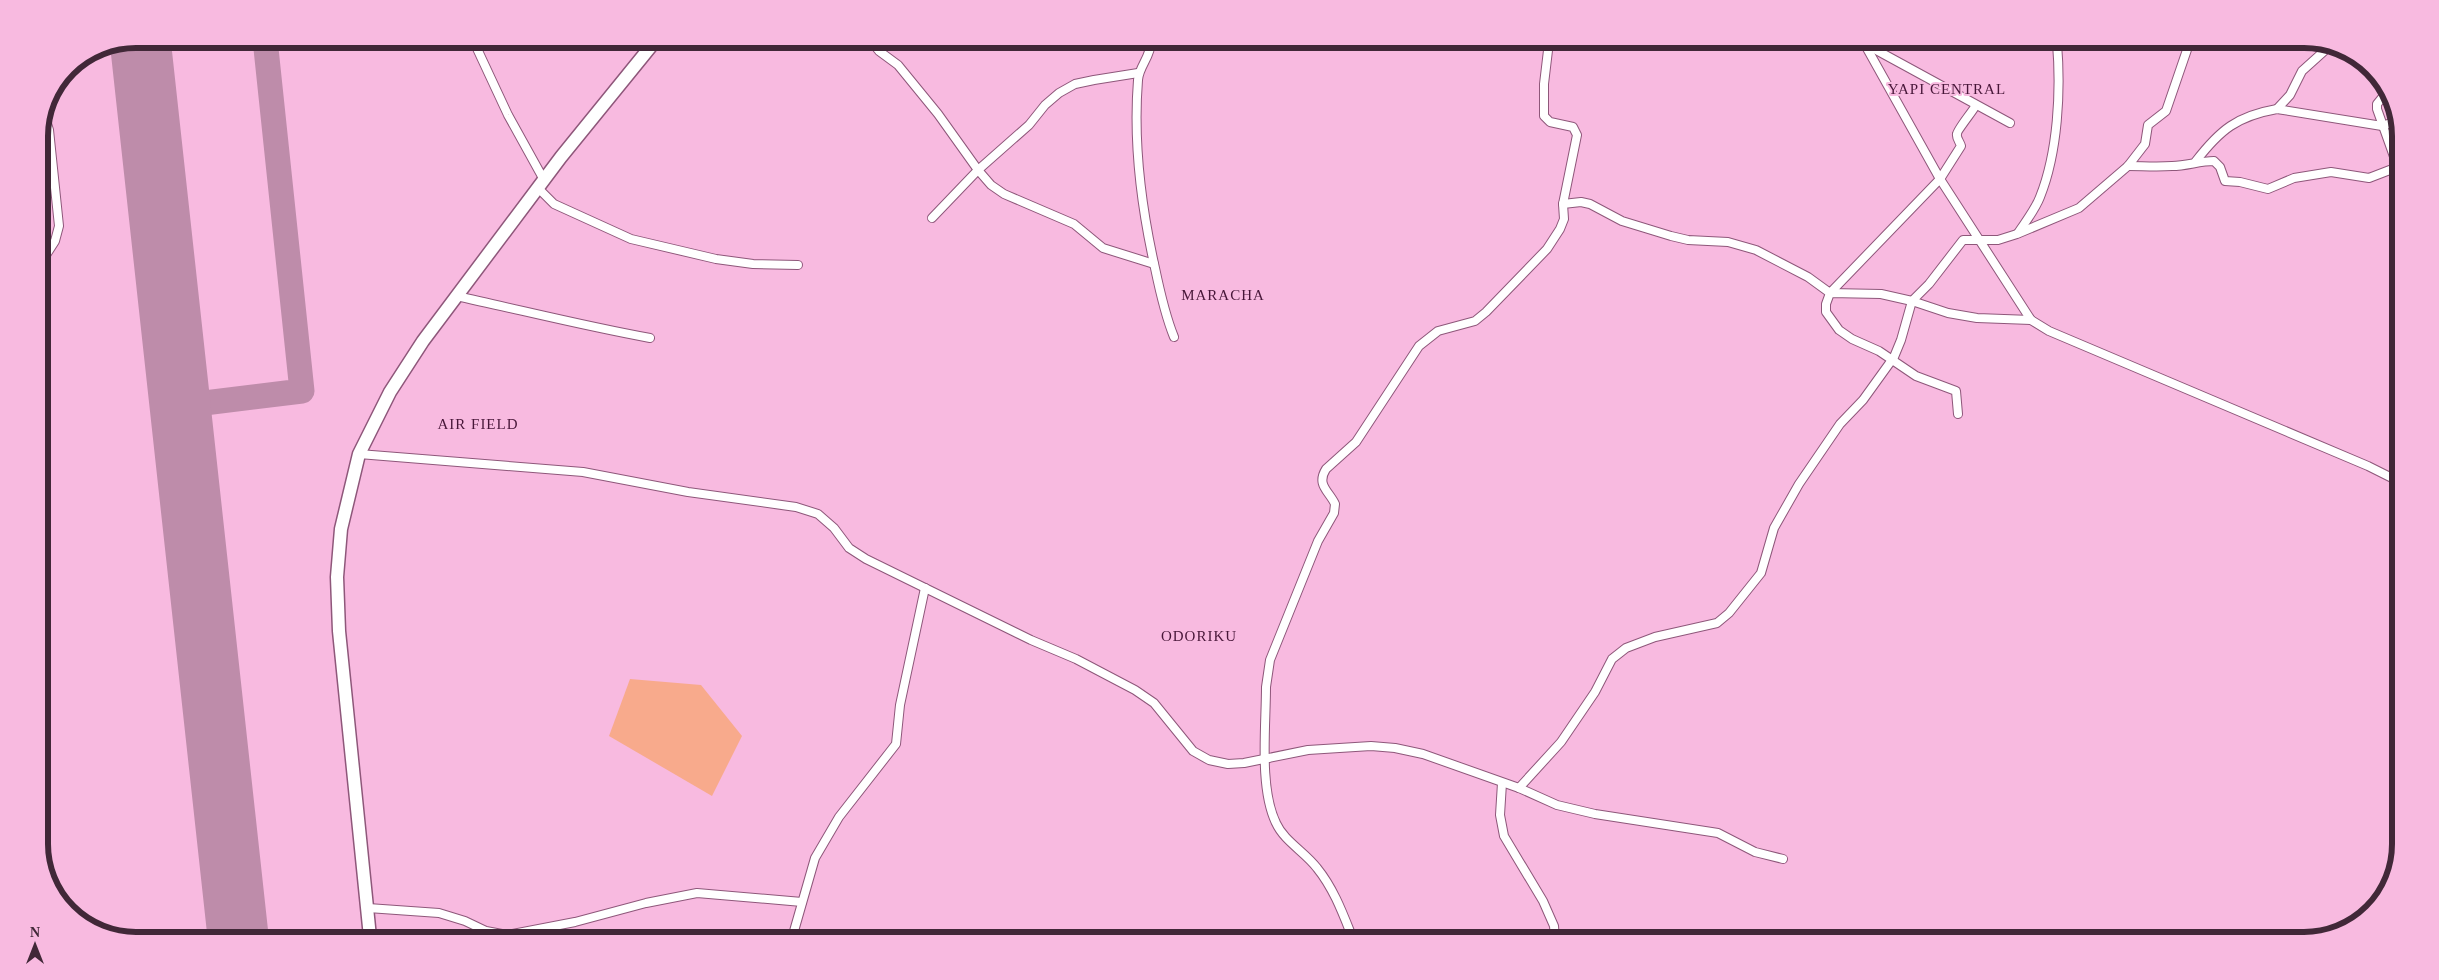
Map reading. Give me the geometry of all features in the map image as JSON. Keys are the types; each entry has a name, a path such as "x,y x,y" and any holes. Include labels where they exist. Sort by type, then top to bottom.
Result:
{"main road":[{"path":"370,932 339,631 338,577 341,529 359,454 390,392 423,341 541,184 650,48"}],"street":[{"path":"477,48 541,184 554,204 631,239 716,259 753,264 798,265"},
{"path":"877,48 898,65 938,114 991,185 1004,194 1074,224 1103,248 1154,264"},
{"path":"1149,48 1147,59 1138,73 1136,113 1137,156 1148,244 1166,318 1174,337"},
{"path":"1350,932 1335,895 1327,882 1311,860 1279,830 1275,821 1266,787 1266,687 1270,660 1318,541 1335,510 1333,498 1322,485 1323,474 1356,442 1419,346 1438,331 1475,320 1486,312 1547,249 1563,223 1563,204 1577,135 1573,127 1550,122 1544,116 1544,84 1548,48"},
{"path":"1868,48 1940,179 2031,320 2049,331 2368,466 2391,478"},
{"path":"1874,48 2010,124"},
{"path":"2017,234 2040,196 2055,134 2059,68 2057,48"},
{"path":"1519,788 1561,742 1596,692 1612,659 1626,648 1655,637 1710,625 1724,620 1761,573 1774,528 1799,484 1840,424 1863,400 1892,359 1901,340 1912,301 1929,284 1959,243 1969,238 1998,240 2079,208 2128,166 2145,144 2148,125 2166,111 2188,48"},
{"path":"2277,110 2290,95 2302,71 2325,50"},
{"path":"932,218 978,170 1029,125 1045,105 1059,93 1075,84 1138,73"},
{"path":"2382,98 2377,104 2382,126 2391,149"},
{"path":"1958,414 1956,391 1916,376 1879,351 1852,339 1840,330 1826,312 1826,304 1830,293 1940,179 1961,146 1957,131 1969,118 1976,105"},
{"path":"2196,161 2213,140 2227,127 2245,117 2277,110 2382,126 2390,123"},
{"path":"48,127 59,226 55,241 48,252"},
{"path":"2128,166 2171,166 2189,164 2196,161 2214,161 2220,167 2225,181 2240,182 2262,189 2274,188 2294,178 2331,172 2369,178 2391,170"},
{"path":"1563,204 1580,202 1590,204 1622,221 1671,236 1688,240 1728,242 1756,250 1801,273 1830,293 1866,293 1912,301 1948,313 1977,318 2031,320"},
{"path":"456,296 548,316 578,325 650,338"},
{"path":"359,454 583,472 688,492 796,507 818,514 834,528 849,548 866,559 1031,640 1076,659 1135,690 1154,704 1193,751 1209,760 1228,764 1244,763 1266,757 1337,747 1395,748 1424,754 1519,788 1557,805 1585,812 1718,833 1755,852 1783,859"},
{"path":"794,932 816,858 838,818 896,744 900,705 925,588"},
{"path":"1502,783 1500,815 1504,836 1543,902 1554,926 1554,932"},
{"path":"522,932 584,920 646,902 697,893 802,902"},
{"path":"368,908 439,913 491,932"}],"shaded area":[{"path":"630,679 701,685 742,736 712,796 609,736"}],"taxiway":[{"path":"180,406 302,391 266,48"}],"runway":[{"path":"141,48 238,932"}],"district":[{"name":"YAPI CENTRAL","path":"1947,89"},
{"name":"MARACHA","path":"1223,295"},
{"name":"AIR FIELD","path":"478,424"},
{"name":"ODORIKU","path":"1199,636"}]}
